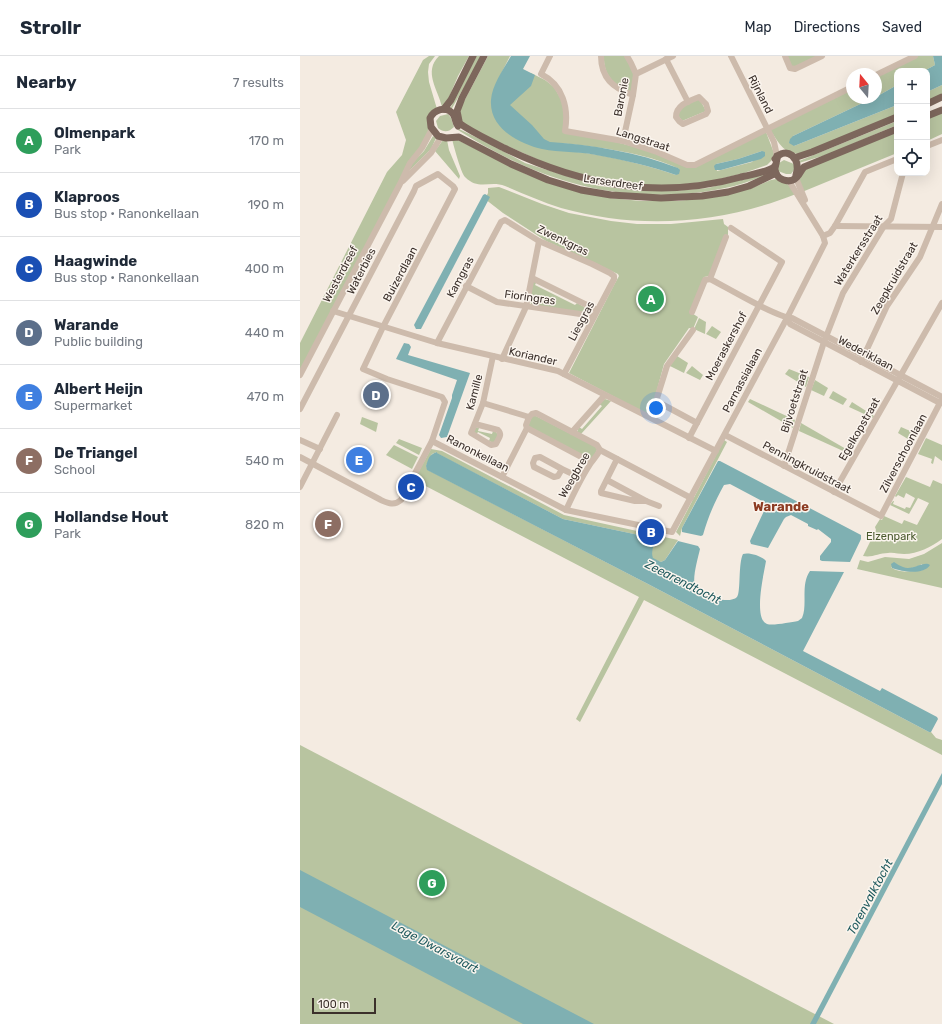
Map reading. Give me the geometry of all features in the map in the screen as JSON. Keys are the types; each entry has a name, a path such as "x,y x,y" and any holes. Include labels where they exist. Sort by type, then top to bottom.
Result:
{"main road":[{"path":"453,121 451,100 473,56"},
{"path":"453,121 436,111 431,116 430,123 436,135 448,138 462,98 484,56"},
{"path":"930,103 942,97"},
{"path":"930,115 942,110"},
{"path":"441,136 435,129 433,121 436,115 445,112 453,121"},
{"path":"796,170 790,154 777,164 780,174 787,178 792,177 796,170 812,152 894,118"},
{"name":"Larserdreef","path":"453,121 552,169 586,179 614,184 653,188 678,187 722,181 770,170 777,164"},
{"name":"Larserdreef","path":"453,121 459,137 511,164 548,180 581,190 611,195 661,198 702,196 728,192 761,181 777,164"},
{"path":"796,170 894,130"}],"street":[{"name":"Langstraat","path":"550,56 541,74 557,87 563,96 567,118 565,131 623,141 658,152 687,165 695,165 846,90"},
{"path":"602,56 605,76 615,87 633,95"},
{"path":"627,56 632,63 636,74"},
{"name":"Baronie","path":"623,141 636,74 673,56"},
{"name":"Rijnland","path":"731,56 774,142 777,164"},
{"path":"785,56 790,68 795,69 822,56"},
{"path":"882,72 915,56"},
{"path":"666,60 688,102"},
{"path":"699,97 706,104 708,111 706,114 683,124 676,117 676,113 682,105 688,102 699,97"},
{"name":"Westerdreef","path":"300,375 410,163 422,148 432,129"},
{"name":"Westerdreef","path":"400,184 428,156 441,136"},
{"path":"930,145 942,140"},
{"path":"796,170 808,211 823,236 830,233 835,226 862,175 865,172 894,160"},
{"name":"Waterbies","path":"300,409 416,186 438,174 455,189"},
{"name":"Waterkersstraat","path":"825,339 843,293 884,226 890,219 903,176"},
{"name":"Buizerdlaan","path":"432,441 446,402 442,397 387,379 363,369 383,327 455,189"},
{"name":"Zeepkruidstraat","path":"863,359 887,306 920,257 942,204"},
{"name":"Zwenkgras","path":"503,221 507,221 539,241 592,264 614,276"},
{"name":"Kamgras","path":"437,343 492,237 503,221"},
{"path":"835,226 942,227"},
{"name":"Moeraskershof","path":"689,438 782,262 731,228"},
{"name":"Parnassialaan","path":"672,532 786,318 824,243 823,236"},
{"path":"692,312 705,280 710,279 726,237"},
{"path":"502,359 526,307 539,241"},
{"name":"Liesgras","path":"564,374 614,279 614,276"},
{"name":"Fioringras","path":"532,278 596,313"},
{"name":"Wederiklaan","path":"710,279 786,318 790,324 825,339 941,400"},
{"name":"Fioringras","path":"466,286 497,302 526,307 596,313"},
{"name":"Egelkopstraat","path":"834,492 942,303"},
{"name":"Koriander","path":"333,311 437,343 558,371 604,396 716,451"},
{"path":"693,330 667,366 657,398 658,402 697,423"},
{"name":"Bijvoetstraat","path":"784,466 825,339"},
{"name":"Kamille","path":"475,424 498,430 501,434 496,444 491,445 471,433 483,403 493,356"},
{"path":"572,432 604,396"},
{"name":"Zilverschoonlaan","path":"881,516 941,400"},
{"path":"483,403 529,417"},
{"path":"502,477 527,428 526,425 529,417 536,413 597,445 600,450 691,498"},
{"path":"300,487 337,415"},
{"path":"527,428 589,461 590,463"},
{"name":"Penningkruidstraat","path":"725,435 881,516"},
{"path":"300,440 320,449"},
{"name":"Ranonkellaan","path":"312,463 381,500 394,504 401,500 432,441 566,510 672,532"},
{"name":"Weegbree","path":"566,510 581,478 590,463 594,461 600,450"},
{"path":"300,457 312,463"},
{"path":"617,459 601,491 603,494 659,506"},
{"path":"562,468 581,478"},
{"path":"607,480 646,502"}],"green space":[{"path":"429,56 435,56 429,64 428,72 429,82 437,109 429,130 300,371 300,343 387,172 402,155 406,140 396,112 423,60"},
{"path":"439,56 469,56 458,76 447,102 442,107 432,74 434,62"},
{"path":"476,56 482,56 451,110 450,109"},
{"path":"488,56 510,56 499,78 531,73 545,80 554,87 565,106 563,132 638,148 689,168 694,168 766,132 774,153 771,161 767,165 744,173 712,181 668,186 624,184 559,169 494,140 462,123 459,111","holes":["558,143 620,151 666,163 679,169 676,175 617,159 587,153 557,150","762,151 752,162 717,171 716,164"]},
{"path":"604,56 626,56 633,74 630,94 619,87 611,79 604,63"},
{"path":"787,56 820,56 793,69"},
{"path":"918,56 933,56 935,65 930,68 894,68"},
{"path":"894,68 894,87 882,94 882,74"},
{"path":"942,85 942,95 930,100 930,91"},
{"path":"846,92 846,104 860,104 793,136 794,146 894,106 894,115 802,154 796,154 786,150 770,130"},
{"path":"699,98 706,111 682,121 678,115 681,108"},
{"path":"942,113 942,134 930,140 930,118"},
{"path":"448,114 454,127 448,131 442,131 438,128 436,121 440,116"},
{"path":"894,122 894,126 829,154 799,163 799,161"},
{"path":"459,129 525,163 599,186 643,191 673,191 708,188 773,171 751,181 706,192 652,195 622,193 565,181 538,171 484,146 458,130"},
{"path":"894,133 894,154 802,192 799,182 803,170"},
{"path":"433,136 436,138 431,149 404,176 411,164 424,151"},
{"path":"454,138 528,175 610,198 641,201 678,201 712,197 752,188 776,179 791,186 796,194 739,212 680,220 650,221 590,215 554,206 500,184 480,184 470,181 465,177 458,160 452,139"},
{"path":"443,140 447,140 449,150 460,176 459,179 435,151"},
{"path":"784,160 794,164 794,170 791,174 778,171 779,163"},
{"path":"499,187 569,213 611,221 637,224 671,224 723,219 724,224 728,227 728,235 709,276 704,277 690,312 698,317 693,329 689,328 664,364 655,397 657,403 649,415 569,373 619,276 618,274 546,241 503,213 485,199 488,193 488,188"},
{"path":"537,281 535,285 575,305 577,303 590,310 588,313 531,305 529,302 533,282"},
{"path":"699,318 706,322 705,334 694,329"},
{"path":"712,326 721,332 716,339 706,334"},
{"path":"677,356 688,363 684,373 670,366"},
{"path":"692,366 703,375 700,380 686,373"},
{"path":"789,369 809,377 806,387 785,374"},
{"path":"815,380 828,388 824,396 811,390"},
{"path":"833,391 847,399 843,405 829,398"},
{"path":"605,399 611,401 581,434 577,432 579,427 582,429 602,406 599,404"},
{"path":"750,399 795,420 793,428 748,402"},
{"path":"852,402 874,416 873,418 849,407"},
{"path":"534,415 598,448 592,460 528,426 532,416"},
{"path":"362,417 378,423 376,432 360,424"},
{"path":"801,423 853,453 852,455 799,431"},
{"path":"475,427 479,428 478,431 492,434 493,431 496,432 498,435 494,443 489,441 490,438 478,432 476,435 473,433"},
{"path":"901,427 917,434 913,442 898,433"},
{"path":"926,438 942,445 942,461 935,456 933,464 931,463 932,459 918,454"},
{"path":"399,439 422,448 419,455 396,443"},
{"path":"724,440 727,442 682,528 680,536 676,532"},
{"path":"394,445 418,457 412,469 386,455"},
{"path":"431,449 442,451 564,515 678,540 665,560 661,562 653,559 651,555 654,541 648,537 563,519 436,453 437,452 432,454 426,466 428,470 931,732 936,738 942,740 942,755 644,600 580,722 576,719 639,597 414,480"},
{"name":"Elzenpark","path":"906,477 930,487 933,480 942,484 942,539 929,547 914,553 890,553 863,556 876,530 875,527 880,519 882,520 884,516 902,524 904,520 917,525 929,503 918,498 909,514 890,505 894,501 893,504 905,509 906,507 910,508 915,498 906,493 904,498 898,495 896,497 895,496"},
{"name":"Elzenpark","path":"942,543 942,588 857,569 860,560 868,562 885,557 909,559 924,554","holes":["922,564 923,570 898,571 891,567 911,568"]},
{"path":"300,745 834,1024 300,1024"}],"water":[{"path":"511,56 530,56 523,69 535,75 531,86 510,105 532,125 544,139 550,142 599,147 647,158 678,168 680,170 679,174 676,175 617,159 589,154 542,149 533,147 515,139 500,126 495,119 491,100 493,89"},
{"path":"933,56 942,56 942,85 930,91 930,68 935,65"},
{"path":"894,87 894,106 794,146 789,143 793,136 860,104 882,104 882,94"},
{"path":"762,151 765,152 765,156 761,159 721,170 715,170 714,166 716,164"},
{"path":"485,194 490,197 421,329 416,329 414,325 483,195"},
{"path":"404,343 409,344 411,347 408,355 470,373 447,437 441,438 439,435 457,380 396,359"},
{"name":"Zeearendtocht","path":"437,452 563,519 653,538 653,558 661,562 665,560 678,541 698,546 700,549 695,573 695,586 702,593 714,598 728,600 737,597 739,590 741,559 743,554 759,556 766,561 760,595 760,605 763,620 767,624 798,621 802,618 804,613 805,582 810,571 844,572 803,651 880,691 882,688 937,717 938,719 931,732 427,470 426,466 429,458 432,454"},
{"path":"718,461 861,535 861,539 850,562 820,560 820,556 831,542 831,539 818,529 817,530 808,526 808,524 791,515 784,519 768,548 751,544 750,541 764,511 764,506 762,501 730,484 724,485 709,515 703,535 701,536 682,532 682,528"},
{"path":"894,562 907,568 925,564 930,565 923,570 913,572 892,568 891,564"},
{"path":"942,773 942,784 816,1024 810,1024"},
{"name":"Lage Dwarsvaart","path":"300,870 594,1024 523,1024 300,907"}],"place":[{"name":"Olmenpark","path":"651,299"},
{"name":"Warande","path":"376,395"},
{"name":"Albert Heijn","path":"359,460"},
{"name":"Haagwinde","path":"411,487"},
{"name":"De Triangel","path":"328,524"},
{"name":"Klaproos","path":"651,532"},
{"name":"Hollandse Hout","path":"432,883"}],"district":[{"name":"Warande","path":"781,506"}],"water label":[{"name":"Torenvalktocht","path":"870,897"}]}
